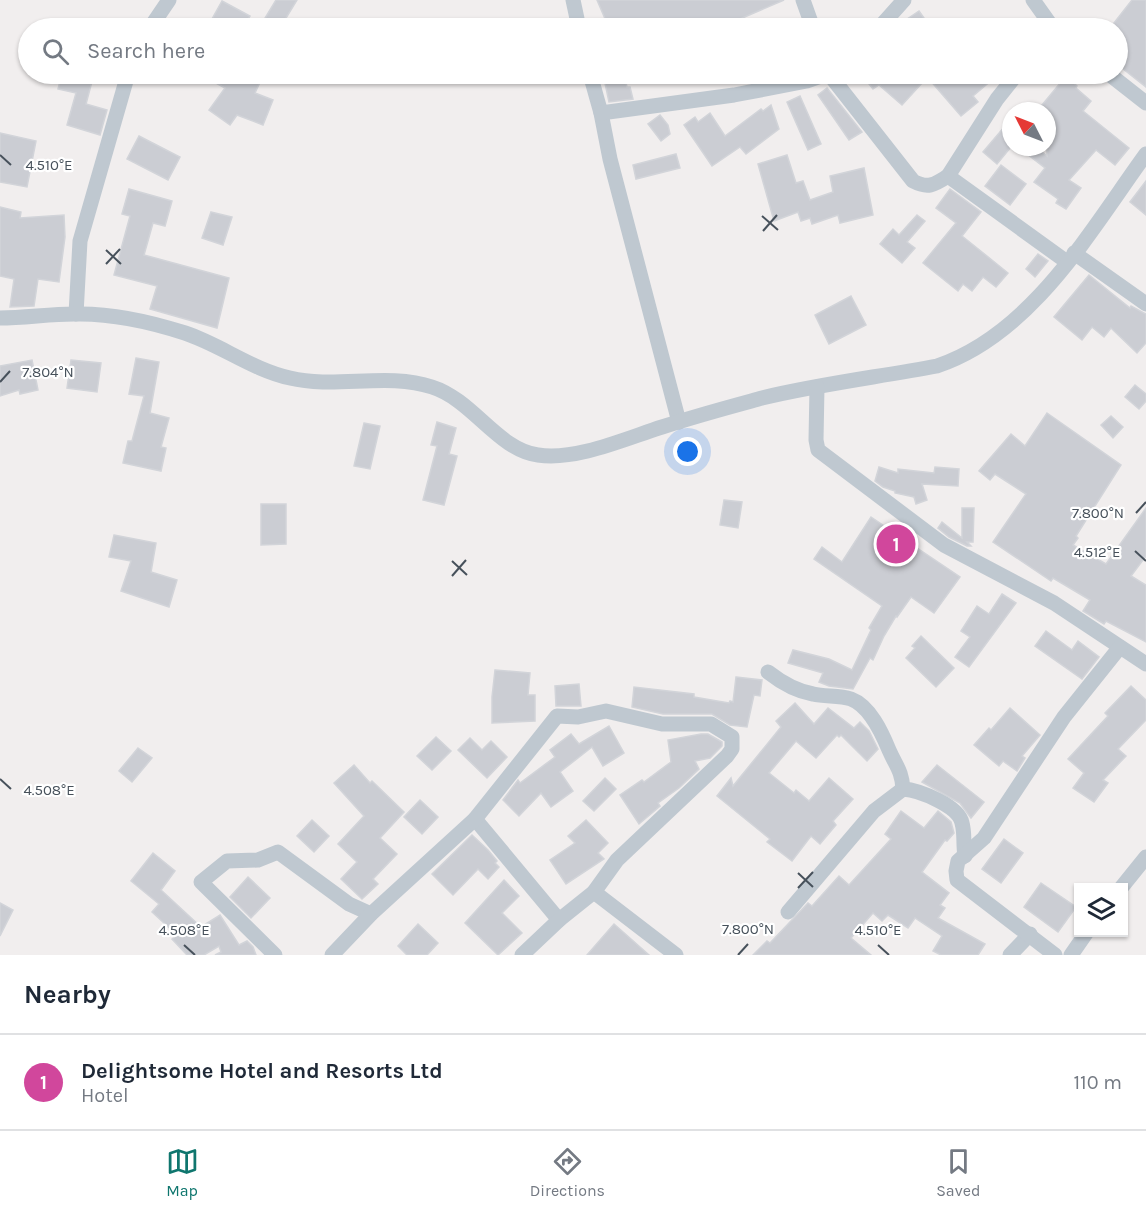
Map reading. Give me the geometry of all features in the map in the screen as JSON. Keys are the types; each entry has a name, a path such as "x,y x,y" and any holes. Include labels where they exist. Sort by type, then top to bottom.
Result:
{"street":[{"path":"157,18 169,0"},
{"path":"573,0 577,18"},
{"path":"803,0 809,18"},
{"path":"888,18 904,0"},
{"path":"1033,0 1046,18"},
{"path":"76,314 80,241 125,84"},
{"path":"593,84 602,113 610,159 679,422"},
{"path":"602,113 734,95 791,84"},
{"path":"836,84 913,181 922,186 935,185 948,176 1009,84"},
{"path":"1122,84 1146,103"},
{"path":"0,318 76,314 135,321 186,333 289,378 316,382 409,382 431,386 453,395 501,437 536,455 555,456 606,446 679,422 765,398 951,362 980,346 1015,321 1030,307 1071,257 1146,154"},
{"path":"948,176 1146,304"},
{"path":"817,387 816,440 818,450 944,545 1054,603 1146,664"},
{"path":"1055,955 957,880 958,861 984,838 1064,717 1120,647"},
{"path":"768,672 780,682 796,690 814,695 851,699 860,705 884,739 903,776 903,789"},
{"path":"332,955 370,914 475,819 557,716 578,717 606,711 662,724 711,724 727,732 732,737 732,748 727,756 617,860 594,892 559,920 522,955"},
{"path":"788,912 874,811 903,789 922,792 933,797 958,815 962,822 965,856"},
{"path":"475,819 559,920"},
{"path":"276,955 201,882 227,861 258,860 278,852 349,904 370,914"},
{"path":"1124,883 1146,857"},
{"path":"594,892 676,955"},
{"path":"1010,955 1030,934"},
{"path":"1071,955 1084,937"}],"building":[{"path":"276,0 297,0 286,18 265,18"},
{"path":"597,0 784,0 742,18 605,18"},
{"path":"1132,0 1146,0 1146,87 1128,73 1128,18 1118,18"},
{"path":"222,1 250,16 249,18 213,18"},
{"path":"919,11 924,18 909,18"},
{"path":"59,84 91,84 86,104 107,110 100,135 67,125 76,93 58,89"},
{"path":"218,84 259,84 255,93 273,100 263,125 237,115 230,125 209,110 225,88"},
{"path":"605,84 626,84 627,87 630,87 633,99 609,102"},
{"path":"869,84 921,84 902,105 879,85 873,89"},
{"path":"933,84 987,84 973,96 978,102 961,116"},
{"path":"1059,84 1075,84 1076,88 1091,101 1083,111 1129,148 1115,165 1096,150 1069,180 1081,188 1066,209 1056,203 1058,199 1034,182 1045,168 1030,156 1056,156 1056,102 1044,102"},
{"path":"827,88 862,132 849,140 818,95"},
{"path":"800,96 821,144 808,150 787,102"},
{"path":"771,105 779,129 746,154 740,147 712,166 684,125 695,117 698,122 710,113 725,136 761,109 763,111"},
{"path":"660,115 668,125 670,134 661,141 648,124"},
{"path":"1002,130 1004,156 997,164 983,152"},
{"path":"0,133 36,141 27,187 0,182"},
{"path":"139,136 180,157 168,180 127,159"},
{"path":"676,154 680,168 636,179 633,165"},
{"path":"787,155 796,183 803,181 810,200 833,192 830,176 864,168 873,215 840,223 838,215 812,224 810,218 801,221 798,212 774,221 758,164"},
{"path":"1001,165 1026,184 1010,205 985,186"},
{"path":"1146,181 1146,215 1130,202"},
{"path":"129,189 172,201 165,226 153,223 144,255 229,278 217,328 150,309 157,286 114,275 130,216 122,214"},
{"path":"950,189 981,212 962,236 1008,273 996,287 983,277 972,291 963,284 958,291 923,263 956,223 936,208"},
{"path":"0,207 21,212 20,218 64,215 65,237 59,282 38,279 34,306 10,307 14,279 0,276"},
{"path":"211,212 232,217 223,245 202,238"},
{"path":"917,215 925,221 907,242 915,248 902,263 880,244 893,229 899,235"},
{"path":"1038,254 1048,261 1035,277 1026,269"},
{"path":"1089,275 1130,308 1131,306 1146,314 1146,343 1137,353 1111,328 1104,337 1092,327 1082,340 1054,317"},
{"path":"851,296 866,325 829,344 815,315"},
{"path":"136,358 159,362 150,413 169,418 161,447 166,448 161,471 123,463 128,441 132,441 144,396 129,394"},
{"path":"32,360 38,390 20,394 19,390 0,396 0,366"},
{"path":"71,360 101,363 97,392 67,388"},
{"path":"1135,385 1146,394 1146,401 1139,409 1125,397"},
{"path":"1047,413 1121,465 1076,536 1078,538 1073,545 1106,564 1146,508 1146,556 1131,576 1146,585 1146,642 1106,621 1104,624 1083,611 1090,600 1053,578 1051,581 993,542 1026,494 995,474 990,480 979,471 1011,434 1025,446"},
{"path":"1111,416 1123,427 1113,438 1101,425"},
{"path":"437,422 456,428 449,454 457,456 444,505 423,500 437,446 431,445"},
{"path":"364,423 380,426 370,469 354,466"},
{"path":"879,467 898,473 898,469 934,473 935,467 959,469 958,486 922,484 927,500 916,504 914,497 895,493 875,481"},
{"path":"724,500 742,502 738,528 720,525"},
{"path":"261,504 286,504 286,544 261,545"},
{"path":"962,508 974,508 973,542 967,542 971,546 949,537 938,528 942,522 962,538"},
{"path":"871,517 960,577 934,613 911,597 896,616 873,660 870,658 853,689 829,686 819,682 823,673 788,663 793,650 829,659 852,670 871,630 869,628 882,606 814,559 822,547 842,562"},
{"path":"114,535 156,543 151,572 177,580 169,607 121,591 131,561 109,557"},
{"path":"1002,594 1016,603 969,667 955,657 970,637 961,631 977,606 989,614"},
{"path":"1046,631 1072,650 1078,641 1099,657 1082,679 1035,646"},
{"path":"921,636 954,668 936,687 906,658 915,648 912,646"},
{"path":"495,670 530,673 528,695 535,695 535,721 492,723"},
{"path":"736,677 762,680 760,696 754,695 747,727 730,725 712,714 663,714 632,707 634,687 694,694 694,697 733,702"},
{"path":"579,684 581,706 556,706 555,686"},
{"path":"1131,686 1146,700 1146,720 1118,749 1126,756 1103,780 1108,783 1094,802 1073,788 1084,773 1068,759 1108,716 1105,713"},
{"path":"795,703 814,724 828,708 854,728 860,722 869,731 878,749 867,761 841,735 839,737 837,735 816,758 796,741 769,773 794,793 796,790 809,801 829,778 853,799 833,821 836,825 820,844 811,836 792,861 767,842 770,839 717,796 731,778 733,786 781,727 776,721"},
{"path":"1010,708 1040,735 1022,756 1025,758 1017,771 1003,761 999,766 974,745"},
{"path":"609,726 624,753 603,766 592,747 560,772 573,791 551,807 541,793 519,816 503,800 518,780 520,783 555,757 550,750 571,734 579,744"},
{"path":"708,734 722,742 722,746 710,758 695,761 699,769 679,788 658,803 660,806 639,824 620,795 642,780 644,782 671,762 668,740"},
{"path":"436,737 451,751 432,770 417,756"},
{"path":"470,738 482,750 491,741 507,757 487,778 458,750"},
{"path":"138,748 152,758 132,782 119,771"},
{"path":"354,765 370,783 372,781 404,812 380,838 397,854 373,879 378,884 362,899 341,879 357,862 338,844 364,816 334,783"},
{"path":"937,765 984,802 971,818 960,803 922,782"},
{"path":"605,778 616,789 594,811 583,801"},
{"path":"420,800 438,817 422,834 404,817"},
{"path":"901,811 924,828 938,811 951,822 954,833 947,841 945,840 922,872 949,893 940,905 945,908 938,918 985,944 978,955 941,955 933,951 942,936 915,918 908,928 888,915 882,921 873,913 851,938 871,955 753,955 767,941 770,943 808,903 812,906 839,876 849,885 891,839 885,834"},
{"path":"312,820 329,836 314,852 297,836"},
{"path":"586,820 608,843 598,853 604,859 566,884 550,860 575,843 568,836"},
{"path":"472,835 488,850 499,867 488,879 478,869 453,895 432,874"},
{"path":"1004,839 1023,853 1001,883 982,869"},
{"path":"153,853 175,871 161,890 201,927 220,915 239,945 247,941 253,947 256,955 215,955 221,952 219,946 204,955 187,955 172,939 177,935 152,912 159,904 131,881"},
{"path":"248,877 270,898 251,918 230,897"},
{"path":"504,880 519,896 502,913 522,933 498,955 465,923"},
{"path":"1041,883 1074,906 1074,910 1058,932 1024,907"},
{"path":"0,903 13,910 0,936"},
{"path":"418,924 438,943 427,955 407,955 398,946"},
{"path":"614,924 649,955 587,955"}],"place":[{"name":"Delightsome Hotel and Resorts Ltd","path":"896,544"}]}
